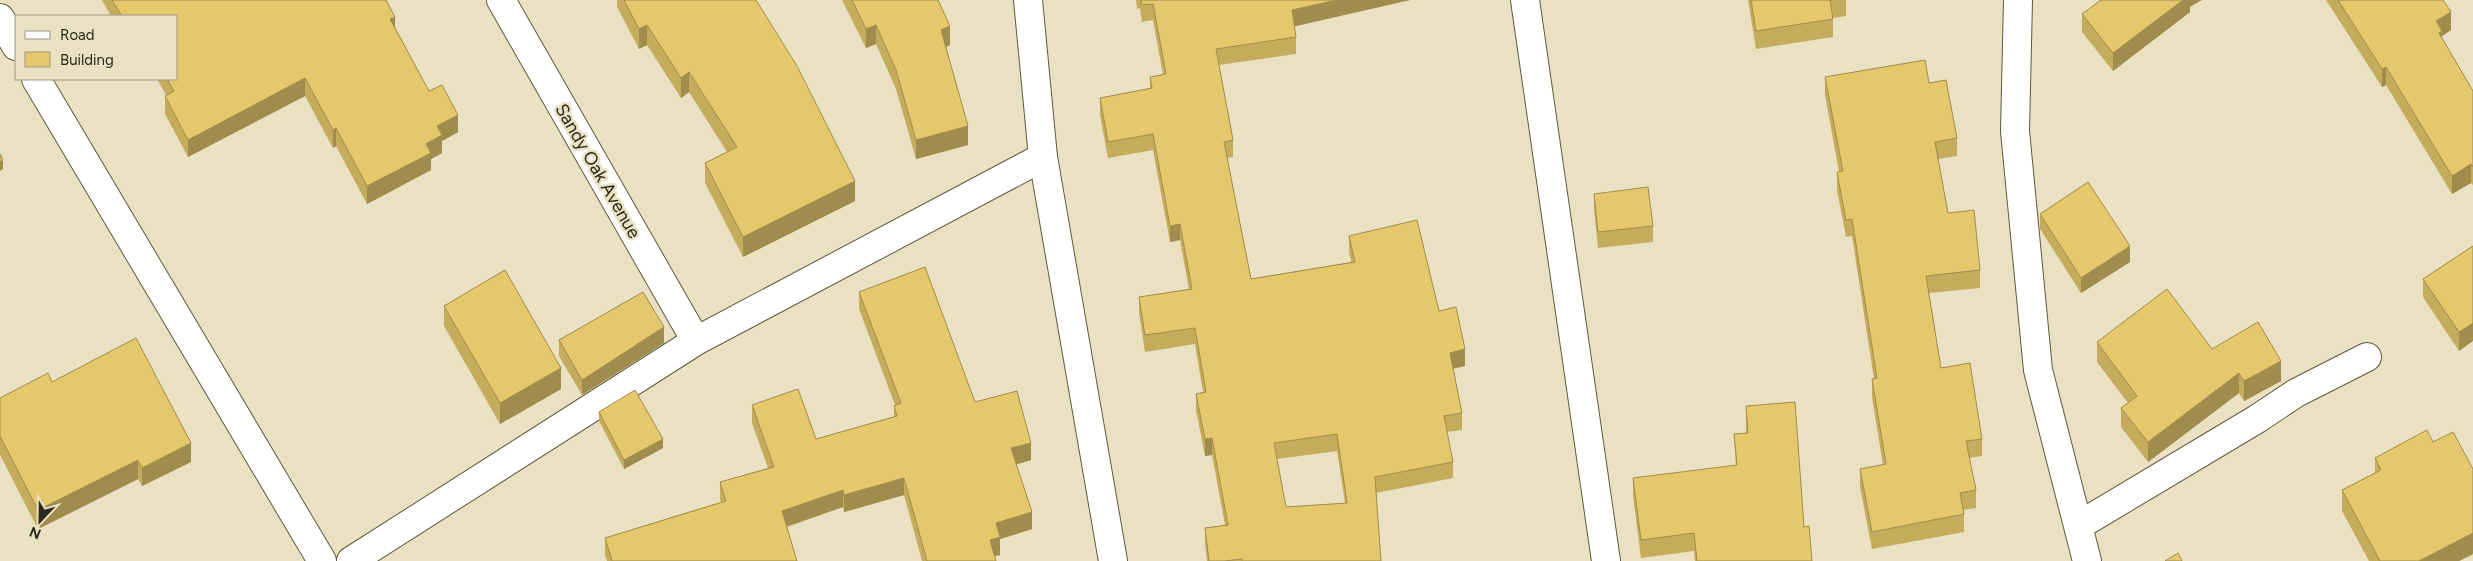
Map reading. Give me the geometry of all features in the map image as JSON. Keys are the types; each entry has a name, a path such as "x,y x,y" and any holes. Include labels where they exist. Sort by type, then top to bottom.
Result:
{"street":[{"name":"Sandy Oak Avenue","path":"501,0 696,341"},
{"path":"1028,0 1043,158 1114,561"},
{"path":"1525,0 1606,561"},
{"path":"2018,0 2015,131 2038,370 2087,561"},
{"path":"0,18 15,44"},
{"path":"37,80 322,561"},
{"path":"351,561 696,341 1043,158"},
{"path":"2078,526 2257,419 2296,393 2367,357"}],"building":[{"path":"112,0 386,0 395,17 390,19 429,91 442,85 458,115 437,126 442,135 426,144 431,153 367,186 336,128 333,130 305,78 188,140 165,96 174,91 168,80 178,80 178,15 121,15"},
{"path":"624,0 756,0 797,66 855,181 743,237 705,163 737,147 689,72 681,78 647,25 639,29"},
{"path":"852,0 938,0 950,26 941,30 968,126 916,140 896,70 876,25 866,29"},
{"path":"1141,0 1337,0 1292,10 1296,37 1216,49 1233,140 1224,142 1251,279 1355,262 1349,236 1417,220 1439,311 1456,307 1465,349 1450,353 1462,413 1444,416 1453,462 1375,477 1381,561 1242,561 1242,559 1209,561 1205,528 1228,525 1212,438 1205,439 1196,394 1206,392 1195,328 1145,335 1139,297 1192,289 1180,224 1170,226 1153,134 1108,142 1100,98 1152,88 1150,77 1166,74 1153,4 1142,5","holes":["1337,434 1347,503 1286,507 1274,443"]},
{"path":"1751,0 1830,0 1833,19 1756,31"},
{"path":"2101,0 2183,0 2113,53 2082,14"},
{"path":"2338,0 2443,0 2451,12 2436,21 2442,31 2439,33 2473,91 2473,167 2471,164 2452,176 2386,67 2382,69"},
{"path":"1925,60 1929,83 1946,80 1957,138 1935,142 1948,213 1974,210 1980,270 1926,276 1941,368 1970,363 1982,439 1966,441 1976,490 1960,493 1964,514 1872,532 1860,469 1886,464 1872,379 1877,378 1852,219 1846,220 1837,172 1843,171 1825,77"},
{"path":"2088,182 2130,246 2081,278 2040,214"},
{"path":"1648,187 1653,226 1598,232 1594,194"},
{"path":"2473,246 2473,323 2459,332 2423,279"},
{"path":"925,267 975,402 1017,391 1031,443 1011,448 1032,512 996,523 1000,537 990,540 996,561 927,561 904,478 844,495 843,490 782,511 797,561 612,561 605,538 726,501 720,482 774,467 752,405 798,389 816,439 897,416 894,406 901,403 859,292"},
{"path":"505,270 561,368 500,403 444,306"},
{"path":"2167,289 2212,349 2258,322 2281,361 2244,381 2239,373 2148,442 2121,408 2137,396 2097,342"},
{"path":"643,292 664,327 582,380 559,340"},
{"path":"136,338 191,443 142,468 138,460 38,510 0,436 0,398 48,373 52,382"},
{"path":"635,390 663,439 624,460 599,412"},
{"path":"1795,402 1804,527 1809,526 1812,561 1697,561 1694,533 1641,540 1633,478 1737,465 1734,434 1748,433 1746,406"},
{"path":"2427,430 2433,442 2453,432 2473,469 2473,533 2419,561 2380,561 2342,490 2381,470 2375,458"},
{"path":"2178,553 2182,561 2165,561"}]}
